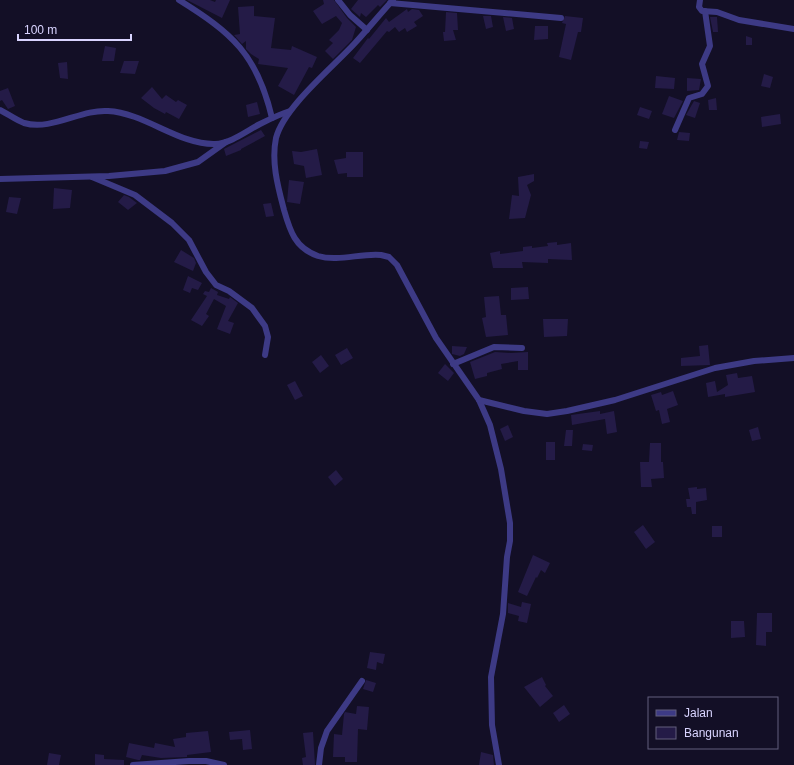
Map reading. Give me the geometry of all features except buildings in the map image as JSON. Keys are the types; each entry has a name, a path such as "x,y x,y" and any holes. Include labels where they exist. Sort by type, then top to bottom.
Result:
{"street":[{"path":"179,0 214,22 235,41 252,65 260,80 272,118"},
{"path":"338,0 350,15 367,30"},
{"path":"700,0 700,8 705,11 717,12 739,20 794,29"},
{"path":"499,765 492,725 491,677 503,614 507,557 510,541 510,523 496,448 490,425 479,400 436,338 413,291 394,260 386,256 375,254 338,258 320,256 303,249 295,240 286,218 275,167 277,137 290,111 367,30 392,1 561,18"},
{"path":"675,130 689,98 702,94 708,86 702,64 710,46 705,11"},
{"path":"0,110 23,122 34,124 96,111 120,112 205,143 216,144 227,141 272,118 290,111"},
{"path":"0,179 92,177 179,168 206,158 227,141"},
{"path":"92,177 135,195 172,223 189,240 206,272 216,285 229,291 252,308 265,326 268,336 265,356"},
{"path":"453,364 494,347 522,348"},
{"path":"479,400 524,411 547,414 615,400 715,368 754,361 794,358"},
{"path":"319,765 321,748 327,732 362,681"},
{"path":"133,765 206,761 224,765"}]}
